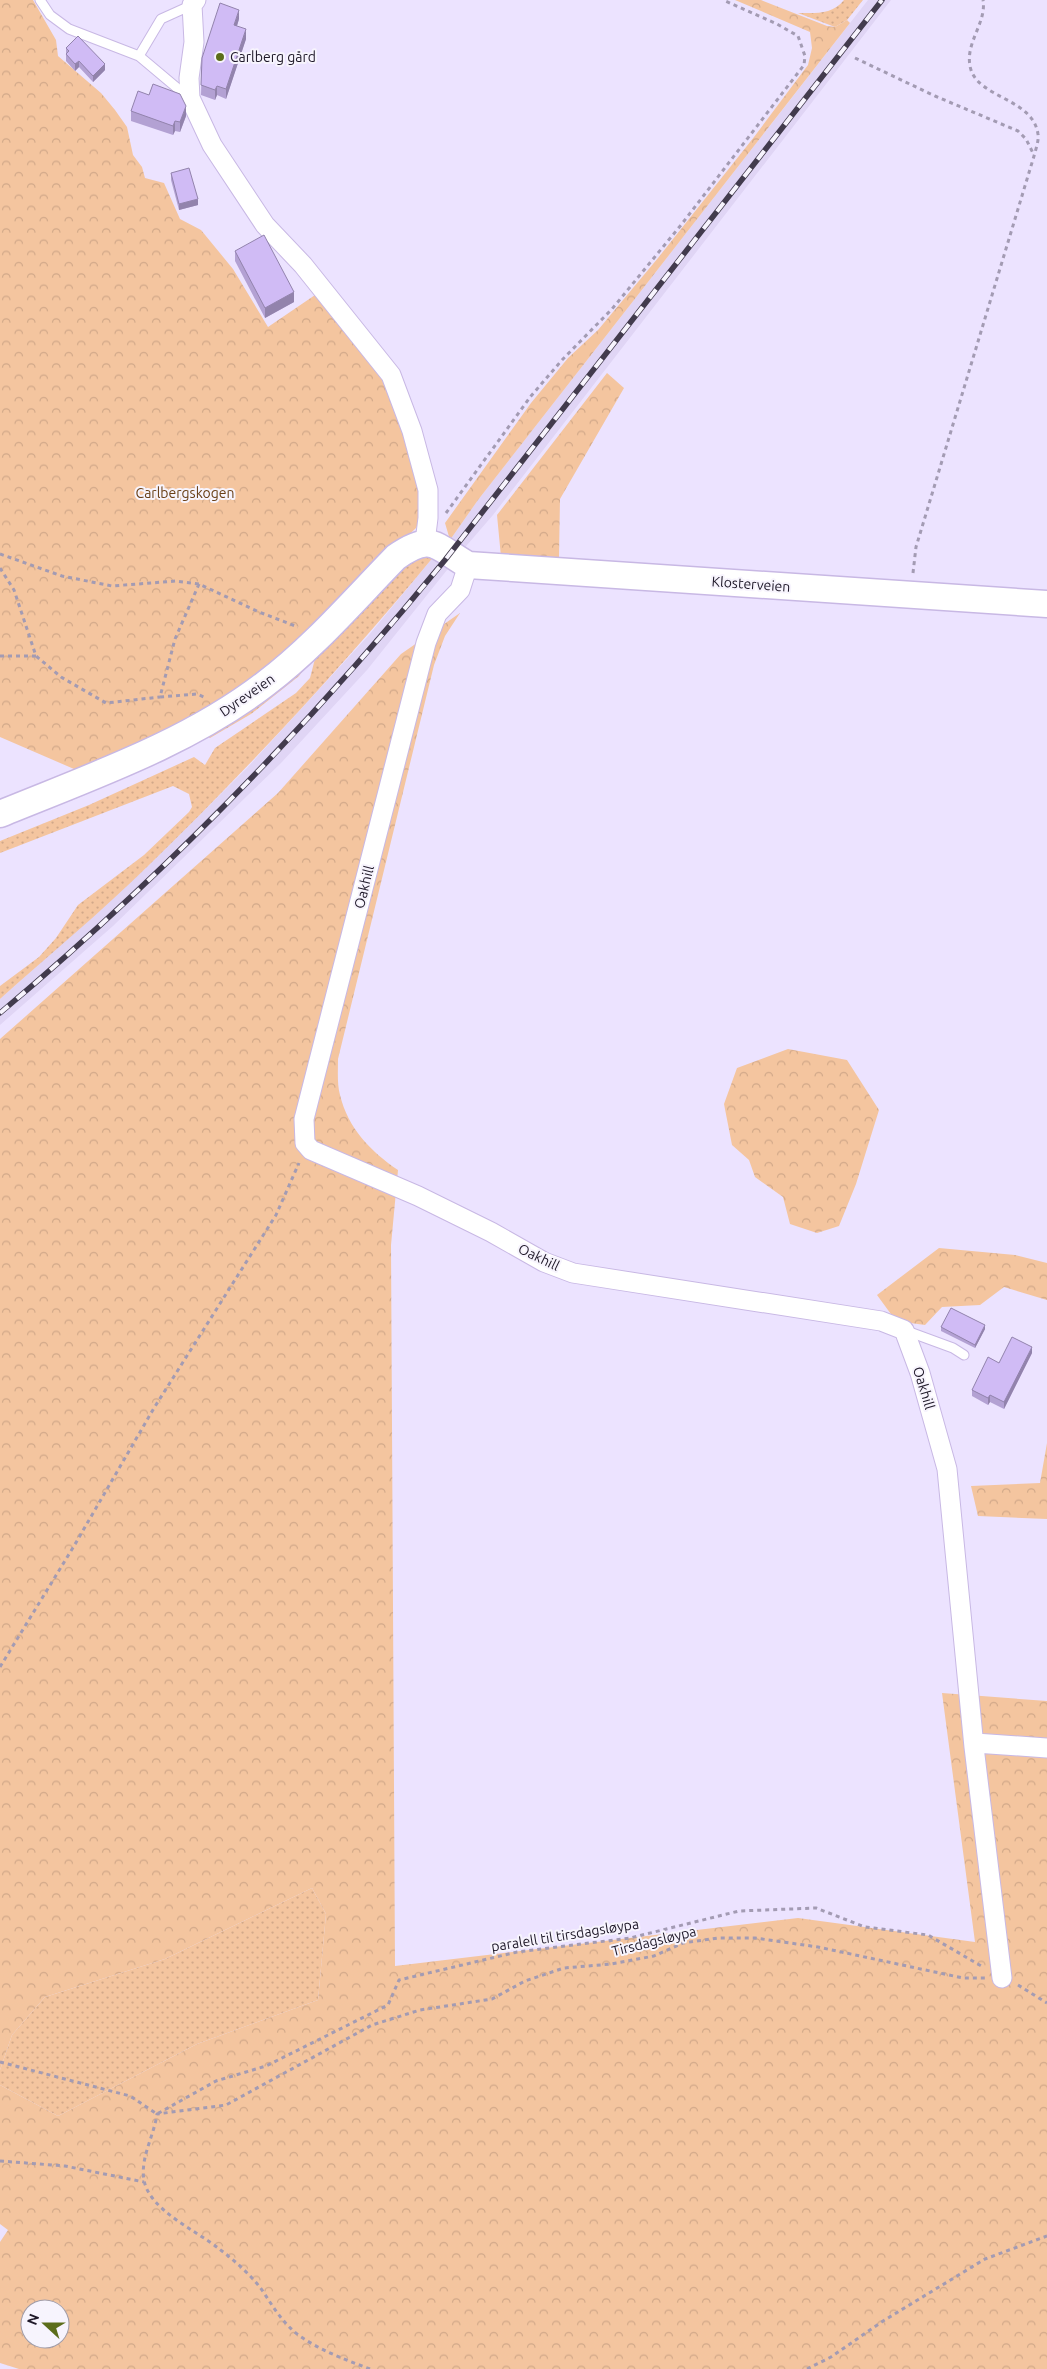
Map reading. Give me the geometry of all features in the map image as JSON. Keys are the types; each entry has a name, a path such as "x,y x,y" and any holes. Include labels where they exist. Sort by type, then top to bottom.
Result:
{"main road":[{"path":"425,542 435,544 463,562"},
{"name":"Dyreveien","path":"0,814 83,781 171,741 229,710 266,684 319,635 396,557 409,547 425,542"},
{"name":"Klosterveien","path":"463,562 1047,604"}],"street":[{"path":"194,2 194,42 189,78 190,98 212,145 264,224 303,265 391,375 412,431 428,490 428,518 425,542"},
{"name":"Oakhill","path":"463,562 460,590 437,614 426,643 304,1120 305,1143 311,1150 418,1196 491,1232 544,1262 573,1273 881,1321 904,1330 920,1372 947,1469 974,1742 1002,1978"},
{"path":"974,1742 1047,1748"}],"lane":[{"path":"40,0 50,15 69,29 139,56 190,98"},
{"path":"139,56 160,19 194,2"},
{"path":"904,1330 953,1348 964,1356"}],"path":[{"path":"425,542 531,396 562,360 612,309 681,225 804,65 805,56 798,36 777,24 723,0"},
{"path":"910,594 916,547 1034,156 1038,135 1034,122 1021,109 979,82 971,72 968,59 970,45 984,9 983,0"},
{"path":"854,58 935,96 1018,131 1026,139 1034,156"},
{"path":"0,554 62,576 112,586 176,581 199,584 259,612 319,635"},
{"path":"0,568 14,590 36,656 61,677 106,703 197,694 229,710"},
{"path":"160,697 175,639 199,584"},
{"path":"0,656 36,656"},
{"path":"0,1667 74,1546 154,1408 276,1216 297,1172 305,1143"},
{"name":"paralell til tirsdagsløypa","path":"157,2114 216,2081 266,2066 388,2005 399,1980 517,1952 630,1938 739,1911 816,1908 865,1927 928,1936 1002,1978"},
{"name":"Tirsdagsløypa","path":"157,2114 226,2105 372,2025 420,2010 492,2000 525,1981 564,1968 611,1964 654,1956 683,1943 718,1938 756,1938 818,1947 963,1978 1002,1978 1024,1988 1047,2003"},
{"path":"0,2062 130,2096 157,2114 155,2129 144,2161 144,2182 156,2203 197,2235 217,2247 242,2268 261,2289 279,2318 301,2337 343,2359 370,2369"},
{"path":"0,2161 65,2166 144,2182"},
{"path":"807,2369 831,2357 883,2321 984,2259 1047,2236"}],"shaded area":[{"path":"868,0 891,0 493,515 461,552 450,540 478,500"},
{"path":"435,555 451,565 367,670 281,763 113,926 0,1025 0,999 146,868 247,768 369,635"}],"green space":[{"name":"Carlbergskogen","path":"0,0 33,0 56,40 58,56 101,93 127,127 133,155 142,167 145,178 164,183 180,219 201,230 233,269 268,327 318,293 383,371 421,487 420,519 416,528 254,684 180,728 89,767 74,769 0,737"},
{"path":"735,0 761,0 827,26 835,27 847,20 850,23 478,500 450,540 445,523 531,403 568,358 598,330 658,258 754,137 808,65 812,48 810,32"},
{"path":"844,0 863,0 847,20 835,27 798,13 829,11"},
{"path":"607,373 624,388 560,499 559,557 501,557 497,515"},
{"path":"435,555 296,715 185,830 93,917 0,999 0,986 39,957 56,938 78,905 144,855 192,807 189,794 173,786 0,853 0,841 89,805 194,757 205,765 215,748 296,693 310,678 317,651 404,561"},
{"path":"460,613 445,636 434,665 338,1059 339,1091 348,1118 369,1147 398,1170 391,1245 395,1966 798,1918 975,1942 942,1693 1047,1701 1047,2369 19,2369 0,2363 0,2242 8,2230 0,2224 0,2085 58,2116 197,2044 318,2000 326,1914 312,1888 165,1959 45,1997 12,2035 0,2070 0,1039 278,793 401,654"},
{"path":"304,669 299,676 251,714 210,738 205,735"},
{"path":"788,1049 847,1060 879,1110 856,1184 839,1226 817,1233 790,1224 783,1197 755,1177 749,1160 732,1145 724,1104 737,1068"},
{"path":"939,1248 1015,1255 1047,1263 1047,1300 1004,1287 980,1305 942,1307 925,1325 896,1321 877,1295"},
{"path":"1047,1443 1047,1519 978,1516 971,1486 1040,1483"},
{"path":"312,1888 326,1914 318,2000 197,2044 58,2116 0,2085 0,2070 12,2035 45,1997 165,1959"}],"building":[{"name":"Carlberg gård","path":"220,3 239,10 234,25 246,29 226,89 217,86 215,90 201,85 202,58"},
{"path":"78,36 105,64 93,76 79,61 75,64 66,54 69,51 66,48"},
{"path":"153,84 180,94 186,106 180,122 175,121 173,126 131,111 138,91 149,95"},
{"path":"189,168 198,199 179,204 171,173"},
{"path":"264,235 294,292 265,308 235,251"},
{"path":"951,1308 985,1325 975,1345 941,1327"},
{"path":"1012,1337 1032,1347 1004,1402 990,1395 988,1398 972,1390 988,1357 999,1363"}],"railway":[{"path":"0,1013 119,908 177,853 288,740 394,621 445,560 882,0"}],"place":[{"name":"Carlberg gård","path":"220,57"}]}
